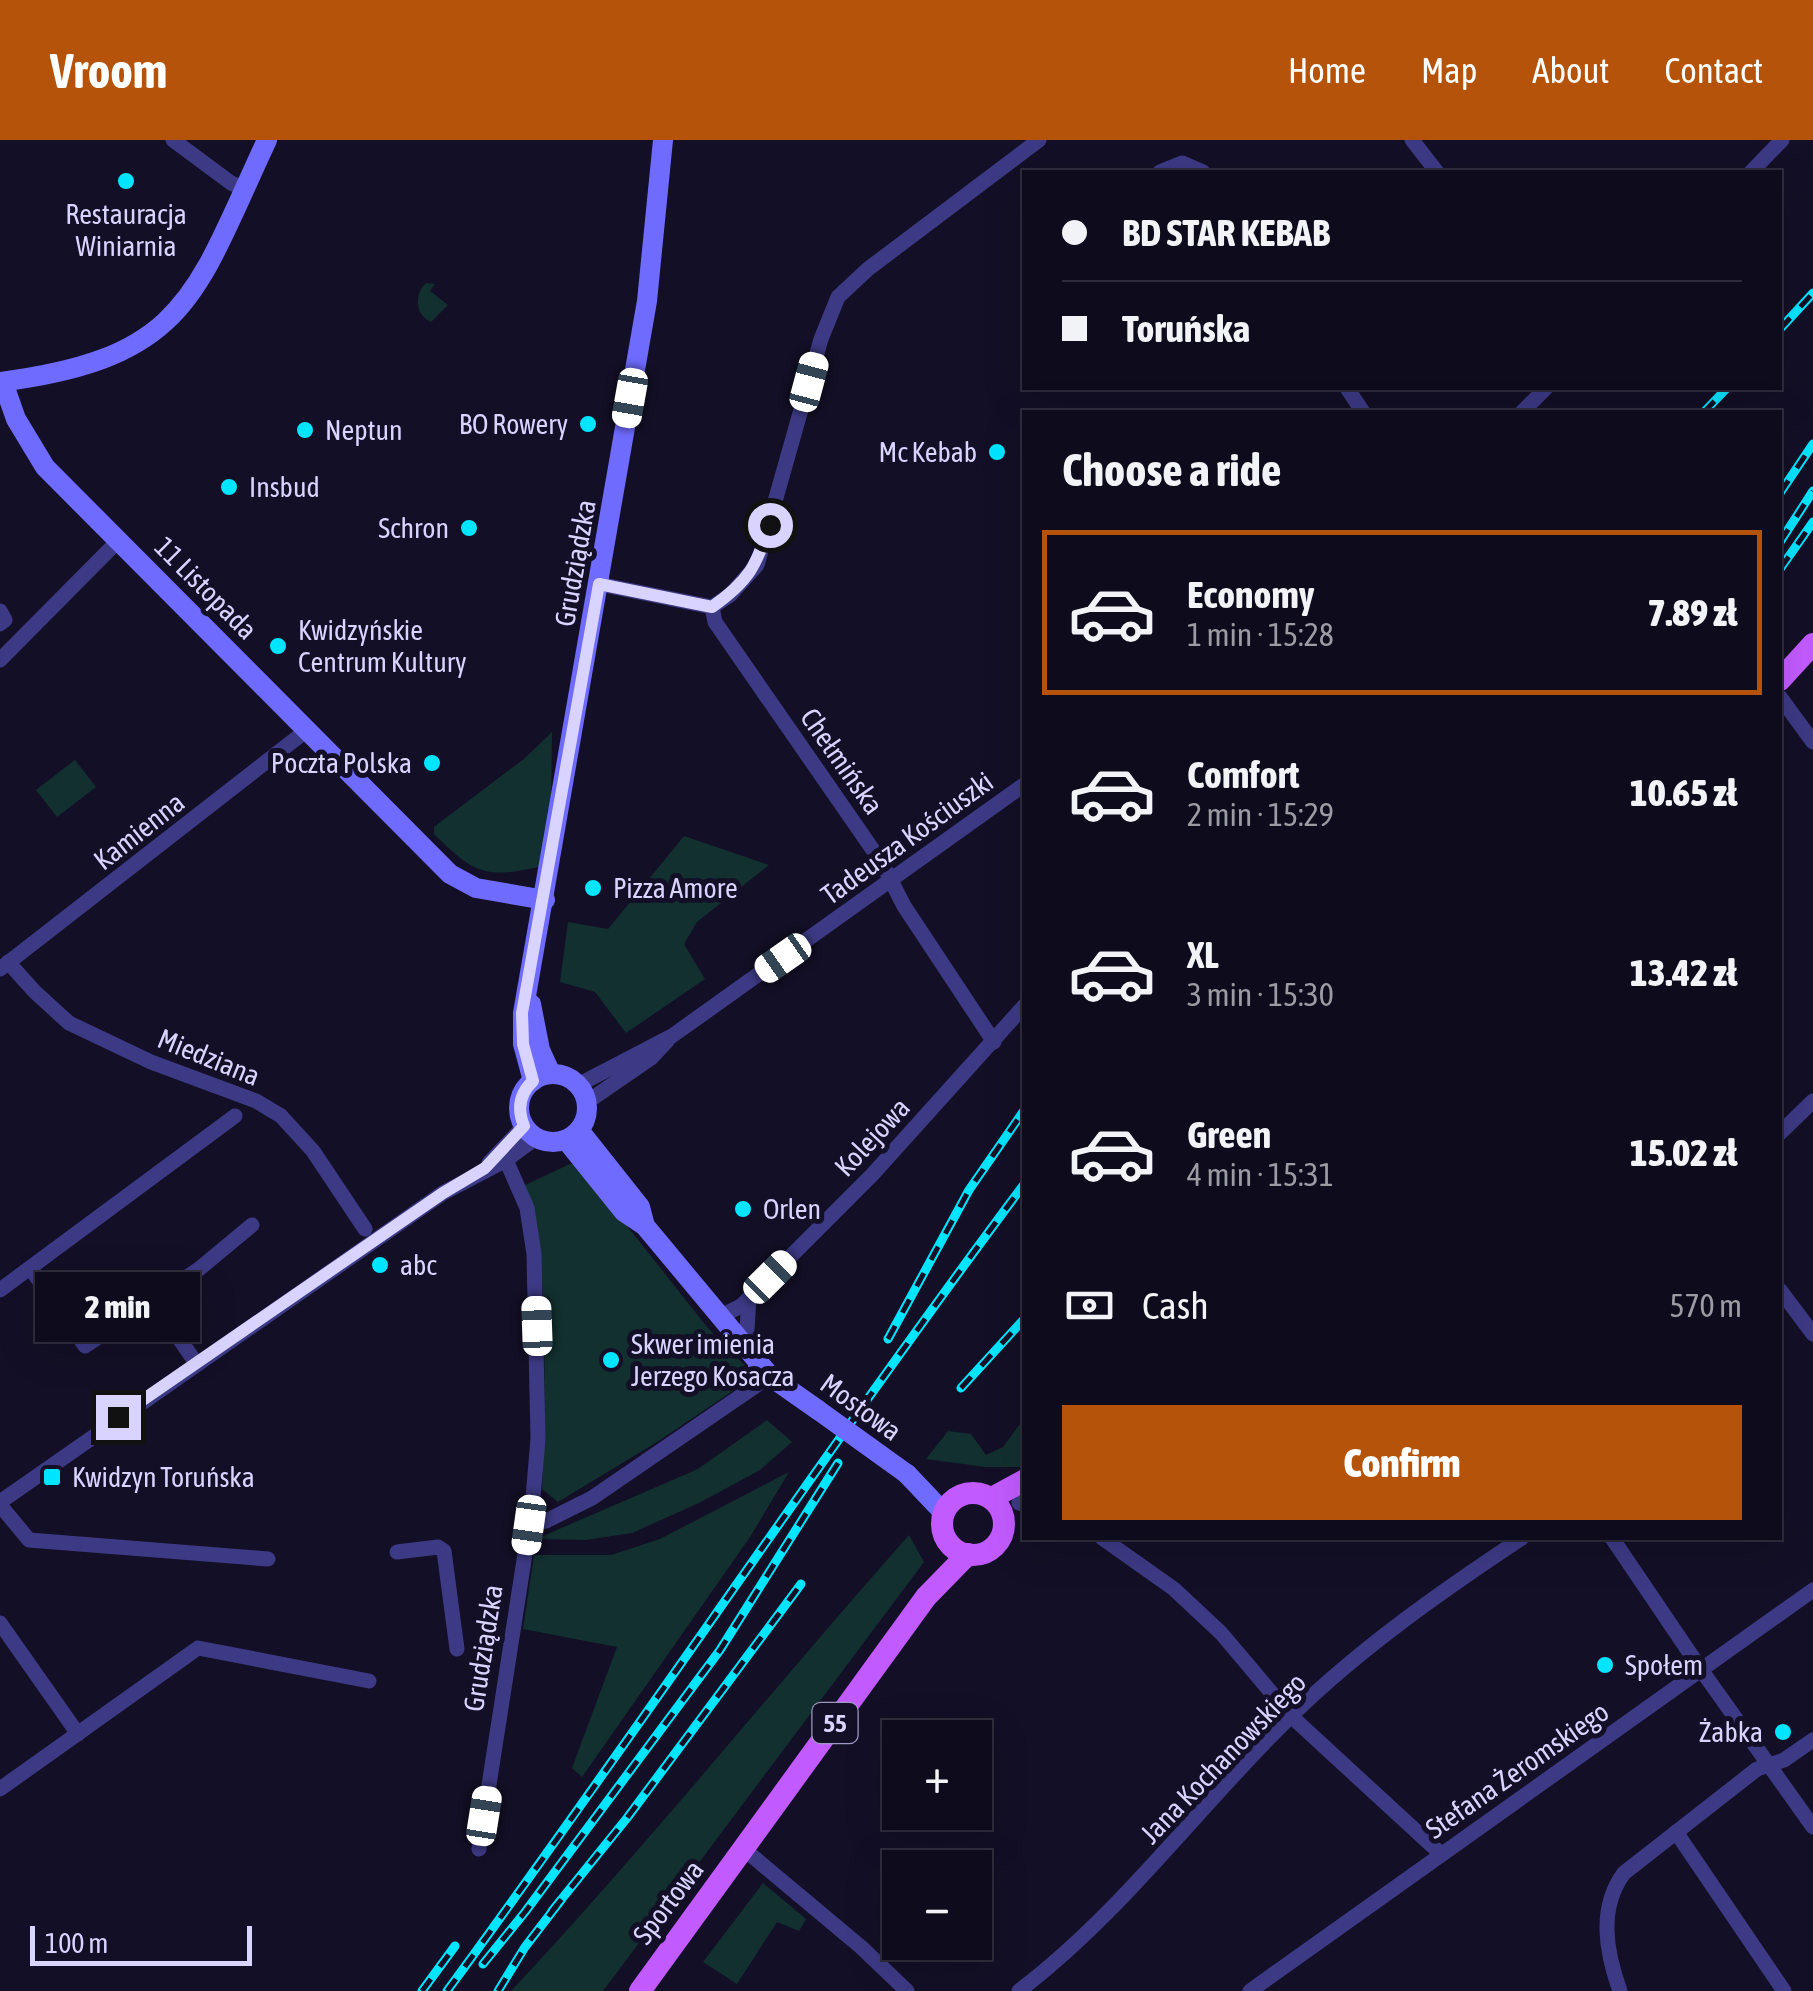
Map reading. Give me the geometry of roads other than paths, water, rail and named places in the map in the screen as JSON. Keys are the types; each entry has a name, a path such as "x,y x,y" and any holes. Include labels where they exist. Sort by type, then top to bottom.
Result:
{"main road":[{"path":"1782,678 1813,644"},
{"name":"55","path":"744,1850 959,1550 991,1550 1004,1530 1013,1504 972,1492 949,1506"},
{"path":"949,1506 942,1524 959,1550"},
{"name":"Sportowa","path":"640,1991 744,1850"}],"street":[{"path":"173,140 230,183 245,189"},
{"path":"1,382 80,368 120,354 169,320 199,284 267,140"},
{"name":"Grudziądzka","path":"542,1078 522,1029 647,301 663,140"},
{"path":"599,584 712,607 730,594 756,565 821,339 838,296 1039,140"},
{"path":"1412,140 1434,170"},
{"path":"1753,170 1782,140"},
{"path":"1165,170 1182,163 1198,170"},
{"name":"11 Listopada","path":"1,382 28,444 46,467 460,882 545,900"},
{"path":"1524,410 1544,390"},
{"path":"0,660 119,540"},
{"name":"Chełmińska","path":"712,607 715,622 882,863 904,906 994,1042"},
{"path":"0,610 6,620 0,624"},
{"path":"1782,700 1813,742"},
{"name":"Kamienna","path":"4,966 307,730"},
{"name":"Tadeusza Kościuszki","path":"582,1093 651,1058 672,1036 1022,786"},
{"name":"Miedziana","path":"4,966 69,1022 151,1062 256,1102 281,1116 313,1151 365,1228"},
{"name":"Kolejowa","path":"718,1317 741,1306 872,1175 1022,1009"},
{"path":"561,1075 582,1093 587,1112 572,1135 546,1142 530,1132 519,1107 526,1088 542,1078 561,1075"},
{"path":"1782,1131 1813,1101"},
{"path":"0,1290 235,1116"},
{"path":"485,1168 506,1160 530,1132"},
{"path":"268,1559 30,1540 0,1503 196,1363 485,1168 530,1132"},
{"name":"Mostowa","path":"572,1135 640,1208 646,1226 770,1376"},
{"name":"Grudziądzka","path":"479,1848 529,1525 538,1439 534,1254 527,1208 506,1160"},
{"path":"31,1269 85,1346 199,1270 252,1225"},
{"path":"1782,1293 1813,1334"},
{"path":"746,1345 748,1298"},
{"path":"152,1301 196,1363"},
{"name":"Mostowa","path":"718,1317 722,1332 740,1352 949,1506"},
{"path":"529,1525 546,1522 592,1498 770,1376"},
{"path":"1105,1540 1174,1589 1221,1633 1291,1716 1441,1854"},
{"name":"Jana Kochanowskiego","path":"1019,1991 1110,1913 1291,1716 1384,1635 1519,1540"},
{"path":"1613,1540 1813,1827"},
{"path":"397,1552 438,1547 444,1552 457,1649"},
{"name":"Stefana Żeromskiego","path":"1250,1991 1813,1590"},
{"path":"0,1624 78,1734"},
{"path":"0,1789 198,1648 370,1681"},
{"path":"1620,1991 1606,1933 1612,1894 1629,1866 1757,1769 1784,1760 1813,1740"},
{"path":"1676,1832 1784,1991"},
{"path":"744,1850 861,1947 907,1991"}],"railway":[{"path":"1782,327 1813,293"},
{"path":"1706,410 1725,390"},
{"path":"1782,490 1813,444"},
{"path":"1782,539 1813,491"},
{"path":"1782,566 1813,522"},
{"path":"888,1339 969,1190 1022,1113"},
{"path":"447,1991 1022,1187"},
{"path":"961,1388 1022,1321"},
{"path":"483,1964 720,1650 838,1463"},
{"path":"552,1911 627,1818 801,1584"},
{"path":"498,1991 561,1900"},
{"path":"422,1991 455,1946"}],"place":[{"name":"Restauracja Winiarnia","path":"126,181"},
{"name":"BO Rowery","path":"588,424"},
{"name":"Neptun","path":"305,430"},
{"name":"Mc Kebab","path":"997,452"},
{"name":"Insbud","path":"229,487"},
{"name":"Schron","path":"469,528"},
{"name":"Kwidzyńskie Centrum Kultury","path":"278,646"},
{"name":"Poczta Polska","path":"432,763"},
{"name":"Pizza Amore","path":"593,888"},
{"name":"Orlen","path":"743,1209"},
{"name":"abc","path":"380,1265"},
{"name":"Skwer imienia Jerzego Kosacza","path":"611,1360"},
{"name":"Kwidzyn Toruńska","path":"52,1477"},
{"name":"Społem","path":"1605,1665"},
{"name":"Żabka","path":"1783,1732"}]}
